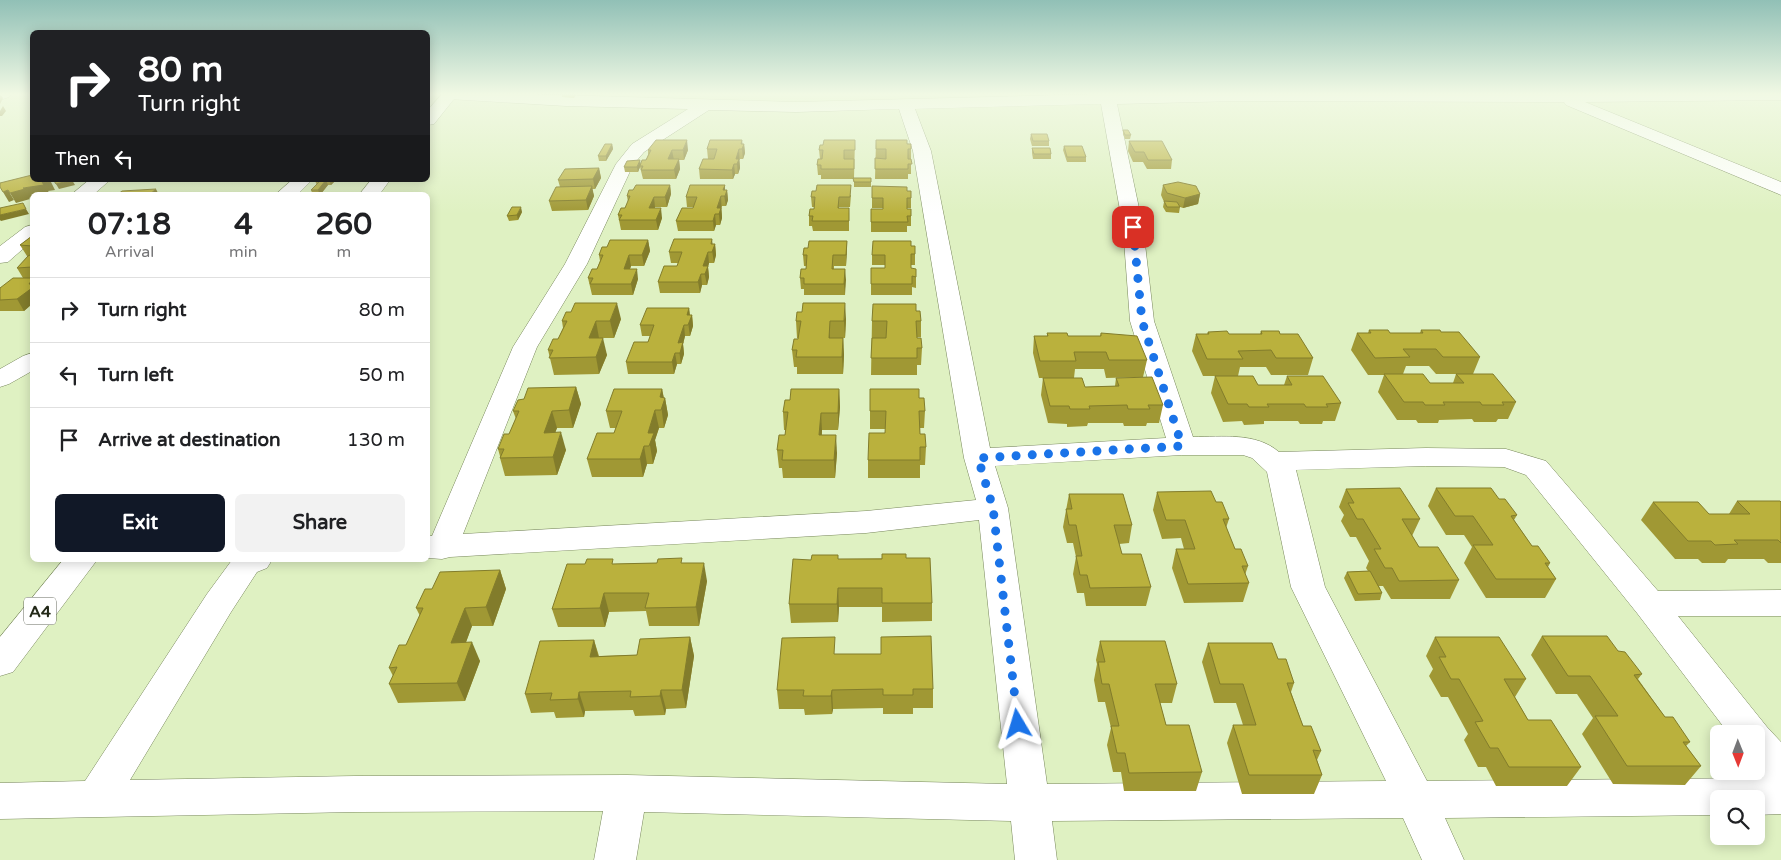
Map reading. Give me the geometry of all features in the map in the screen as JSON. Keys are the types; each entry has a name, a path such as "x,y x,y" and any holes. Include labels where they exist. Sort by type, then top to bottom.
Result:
{"main road":[{"path":"659,134 638,148 625,164 576,264 525,347 435,548 866,522 993,508"},
{"path":"916,134 922,151 978,458 993,508 1036,860"},
{"path":"1117,134 1133,227 1142,321 1182,446"},
{"path":"1650,134 1781,189"},
{"path":"85,192 98,182"},
{"path":"289,192 301,182"},
{"path":"371,192 379,182"},
{"path":"0,257 30,233"},
{"path":"0,379 30,362"},
{"path":"978,458 1182,446 1246,446 1262,452 1281,469 1308,587 1444,860"},
{"path":"1272,461 1426,457 1506,458 1536,468 1649,604 1744,725"},
{"name":"A4","path":"0,662 79,562"},
{"path":"96,799 219,603 246,564 251,562"},
{"path":"1649,604 1781,603"},
{"path":"1765,751 1781,771"},
{"path":"0,801 364,794 627,793 1028,803 1781,796"},
{"path":"615,860 627,793"}],"building":[{"path":"1031,134 1047,134 1049,141 1033,141"},
{"path":"656,140 687,140 683,150 672,150 668,159 679,159 674,170 641,170 643,166 640,166 642,160 646,160 651,150 648,150"},
{"path":"710,140 742,140 741,144 744,144 742,149 739,149 736,159 739,159 737,164 734,164 732,170 699,169 703,159 714,159 717,149 707,149"},
{"path":"824,140 855,140 855,150 844,150 844,159 854,159 854,169 821,169 821,165 817,165 818,159 822,159 823,150 819,150"},
{"path":"876,140 907,140 907,144 911,144 911,149 908,149 908,159 911,159 912,164 908,164 908,169 875,169 875,158 886,159 886,149 876,149"},
{"path":"1129,141 1162,141 1172,160 1148,160 1144,152 1135,152"},
{"path":"605,144 612,144 606,156 598,156"},
{"path":"1064,146 1082,146 1086,157 1067,157"},
{"path":"1032,148 1050,148 1051,154 1034,154"},
{"path":"640,160 637,167 624,167 627,161"},
{"path":"599,168 593,179 558,180 565,169"},
{"path":"30,176 30,182 42,182 44,185 23,188 25,189 10,193 8,190 3,192 0,183"},
{"path":"853,178 871,178 871,182 854,182"},
{"path":"319,182 324,182 318,190 311,190"},
{"path":"1178,182 1196,186 1200,194 1185,198 1167,193 1163,185"},
{"path":"636,185 670,185 665,197 654,197 649,208 661,208 656,220 619,220 622,215 618,215 621,208 625,208 630,196 627,196 629,190 633,190"},
{"path":"690,185 725,185 723,190 727,190 725,196 721,196 717,208 721,208 719,214 715,214 713,221 676,221 682,208 693,208 697,197 686,197"},
{"path":"817,185 851,185 850,197 839,197 838,208 849,208 849,221 812,221 813,216 809,216 810,209 814,209 815,197 811,197 812,191 816,191"},
{"path":"592,186 586,200 549,201 556,187"},
{"path":"872,186 907,187 907,191 911,191 911,198 907,198 907,209 911,209 911,216 907,216 908,222 871,222 871,209 883,209 883,198 872,198"},
{"path":"156,189 152,192 121,192"},
{"path":"1164,201 1177,202 1180,207 1167,207"},
{"path":"23,203 26,209 0,215 0,208"},
{"path":"512,207 521,207 517,215 507,216"},
{"path":"30,238 30,246 20,245"},
{"path":"674,239 712,239 711,244 715,244 712,252 708,252 703,266 708,266 705,274 701,274 698,282 658,282 664,266 677,266 682,252 669,252"},
{"path":"610,240 648,240 642,255 629,255 624,269 637,269 631,284 590,284 593,278 588,278 592,269 597,269 603,255 599,255 602,247 607,247"},
{"path":"809,241 847,241 846,255 833,255 832,269 845,269 844,284 804,284 804,278 800,278 801,269 806,269 807,255 803,255 804,248 808,248"},
{"path":"873,241 911,241 911,246 915,246 915,254 911,254 911,268 916,269 916,277 912,276 912,284 871,284 871,268 885,268 885,255 872,255"},
{"path":"30,255 30,267 17,268"},
{"path":"13,278 30,278 30,289 17,299 0,300 0,288"},
{"path":"575,303 617,303 610,321 596,321 589,338 603,338 596,357 549,358 553,350 548,350 553,339 558,339 567,321 562,321 566,312 571,312"},
{"path":"803,303 845,303 844,321 830,321 829,338 843,338 842,357 796,357 797,350 792,350 794,339 798,339 801,321 796,321 797,312 802,312"},
{"path":"873,304 916,304 916,311 920,311 921,321 916,321 917,338 921,338 922,348 917,348 917,358 871,358 872,338 886,338 887,321 872,321"},
{"path":"647,308 689,308 687,315 692,315 688,325 684,325 678,343 683,342 680,353 675,353 672,362 626,362 634,342 648,342 654,325 640,325"},
{"path":"1369,330 1388,330 1390,333 1423,333 1421,330 1459,332 1480,357 1443,357 1436,349 1403,349 1410,357 1375,358 1357,333 1371,333"},
{"path":"1227,331 1229,334 1262,334 1261,331 1279,331 1280,334 1298,334 1313,358 1276,358 1271,350 1238,351 1243,359 1207,359 1196,334"},
{"path":"1047,333 1067,333 1068,336 1101,336 1101,333 1137,336 1147,360 1109,360 1106,352 1074,352 1076,361 1040,361 1034,336 1048,336"},
{"path":"1384,374 1423,374 1430,383 1464,383 1456,374 1493,374 1516,402 1502,402 1504,405 1482,405 1480,402 1443,402 1445,405 1425,405 1423,402 1404,402"},
{"path":"1215,376 1253,376 1258,385 1292,385 1287,376 1323,376 1341,403 1326,404 1328,407 1306,407 1304,404 1267,404 1269,407 1249,407 1247,404 1228,404"},
{"path":"1152,377 1163,405 1148,405 1150,409 1128,409 1127,405 1089,406 1090,409 1050,406 1043,378 1082,378 1085,387 1119,386 1116,378"},
{"path":"576,387 569,410 552,411 544,433 561,432 553,457 500,458 504,449 498,449 504,434 509,434 519,411 513,411 518,400 524,399 528,388"},
{"path":"614,389 662,389 660,397 665,398 661,410 655,410 648,433 654,433 649,446 644,446 640,459 587,459 597,433 614,433 622,411 606,411"},
{"path":"791,389 839,389 838,413 821,413 819,435 836,435 834,460 782,460 783,450 777,450 779,435 785,435 788,412 783,412 785,400 790,400"},
{"path":"870,389 919,389 919,398 924,398 925,411 919,411 920,434 925,434 926,447 920,447 920,460 868,460 869,433 885,433 886,411 870,411"},
{"path":"1400,488 1420,519 1402,519 1419,547 1438,547 1459,580 1399,581 1392,568 1385,568 1374,549 1381,549 1363,519 1357,519 1348,503 1354,503 1346,489"},
{"path":"1436,488 1491,488 1499,499 1505,499 1517,515 1511,516 1532,546 1538,546 1550,563 1545,563 1556,579 1496,579 1473,545 1493,545 1473,516 1455,516"},
{"path":"1211,491 1216,502 1222,502 1229,519 1223,519 1235,549 1241,549 1248,566 1242,566 1249,583 1188,584 1176,549 1195,549 1185,520 1166,520 1157,492"},
{"path":"1069,494 1123,494 1132,525 1114,525 1122,554 1141,554 1151,587 1090,588 1087,575 1080,575 1076,556 1082,556 1076,525 1069,525 1066,509 1072,509"},
{"path":"1737,501 1780,501 1781,543 1778,540 1734,540 1738,544 1715,545 1711,541 1688,541 1653,502 1698,502 1709,514 1750,514"},
{"path":"882,554 906,554 906,558 930,558 932,603 882,603 882,588 838,588 837,604 789,604 793,559 811,560 812,555 838,555 838,559 882,559"},
{"path":"682,558 681,563 704,563 696,607 645,608 649,593 604,593 600,608 552,609 567,564 585,564 587,559 613,559 612,564 657,563 658,559"},
{"path":"500,570 486,607 465,608 451,643 472,642 457,683 389,684 397,667 389,668 399,645 406,645 423,608 416,608 425,589 432,589 440,572"},
{"path":"1370,571 1382,593 1358,594 1347,572"},
{"path":"931,636 933,689 913,689 913,695 883,695 883,689 832,690 831,696 803,696 804,690 777,690 782,638 835,637 834,654 881,654 881,637"},
{"path":"1542,636 1607,636 1618,651 1625,652 1642,674 1634,675 1665,717 1673,717 1690,742 1683,742 1701,766 1627,766 1595,716 1618,716 1590,676 1568,676"},
{"path":"690,637 682,690 661,690 660,696 630,697 631,691 579,692 578,699 550,700 552,693 525,694 540,641 594,640 590,657 637,655 640,639"},
{"path":"1435,637 1499,637 1526,679 1504,679 1528,720 1551,720 1581,767 1509,767 1498,748 1490,748 1475,722 1483,721 1459,679 1451,679 1439,657 1446,657"},
{"path":"1100,641 1165,641 1177,684 1155,684 1166,725 1189,725 1202,772 1129,773 1125,753 1117,753 1111,726 1119,726 1109,684 1102,684 1098,662 1105,662"},
{"path":"1208,643 1272,643 1278,659 1286,659 1294,683 1287,683 1303,726 1311,726 1321,751 1313,750 1322,775 1249,775 1233,725 1256,725 1243,684 1220,684"}],"route":[{"path":"1018,724 993,508 978,458 1182,446 1142,321 1133,227"}]}
